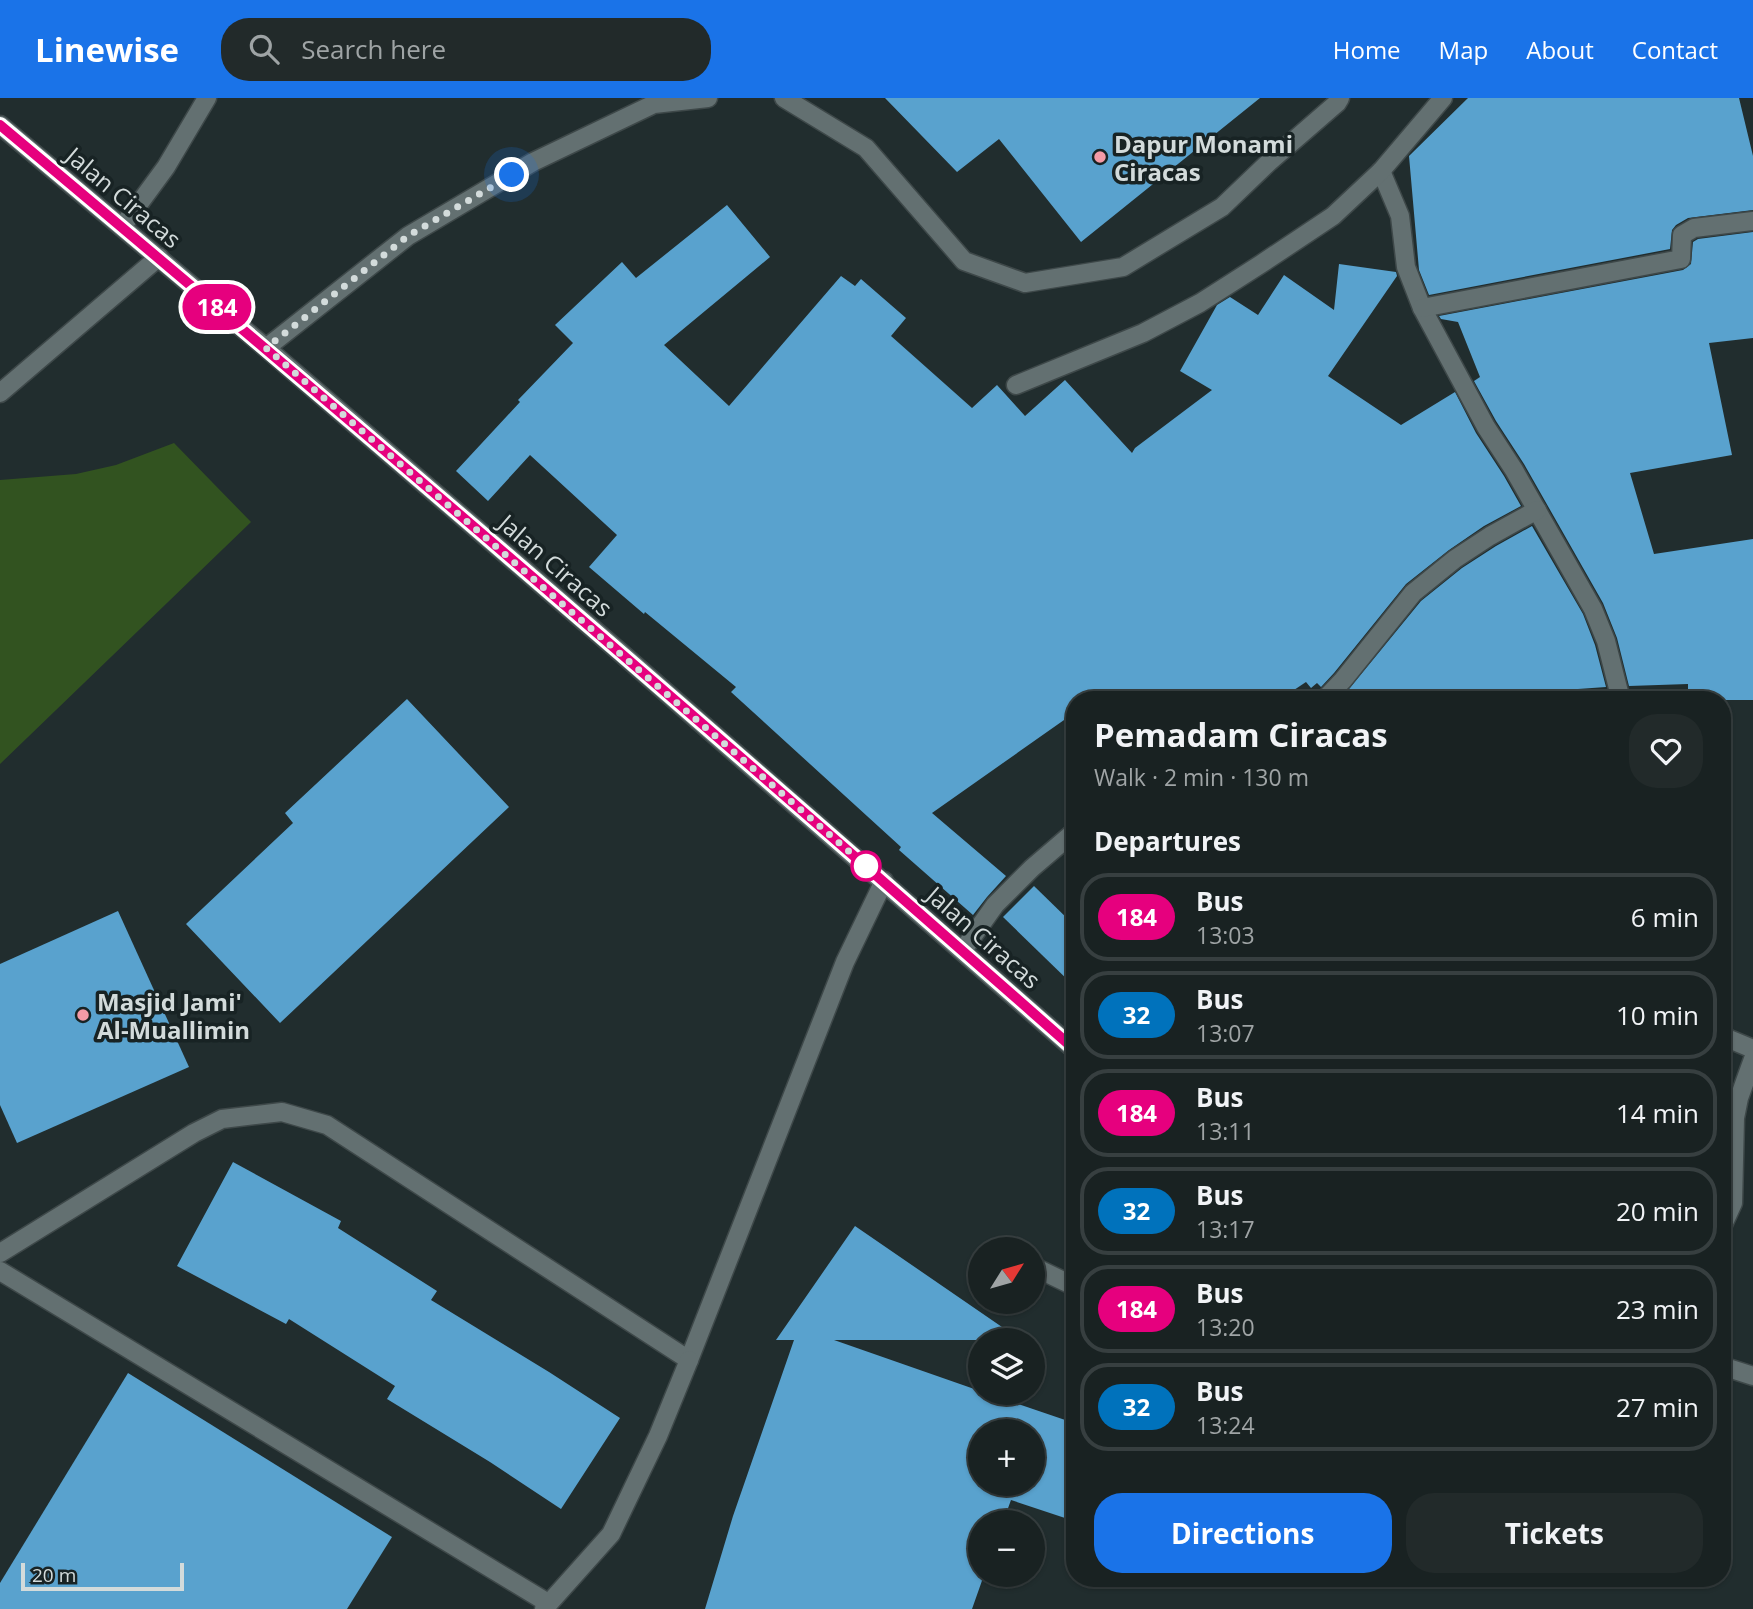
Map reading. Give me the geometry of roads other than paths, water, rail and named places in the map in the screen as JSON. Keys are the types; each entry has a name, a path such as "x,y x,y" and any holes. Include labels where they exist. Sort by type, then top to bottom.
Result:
{"street":[{"path":"122,228 166,167 207,98"},
{"path":"266,348 408,236 533,163 654,104 708,98"},
{"path":"784,98 866,148 964,261 1025,283 1124,267 1222,207 1340,98"},
{"path":"1016,385 1143,332 1200,303 1333,216 1381,171 1443,98"},
{"name":"Jalan Ciracas","path":"0,125 266,348 884,881 1066,1042"},
{"path":"1381,171 1400,216 1406,267 1422,308 1486,427 1593,609 1606,641 1619,691"},
{"path":"1422,308 1681,258 1682,235 1694,228 1753,221"},
{"path":"0,393 159,257"},
{"path":"1333,691 1413,593 1455,559 1537,510"},
{"path":"963,950 995,905 1066,839"},
{"path":"0,1271 546,1606 611,1534 658,1436 845,962 884,881"},
{"path":"1731,1040 1753,1049"},
{"path":"1731,1207 1735,1118 1753,1059"},
{"path":"0,1253 194,1133 222,1119 282,1112 327,1125 689,1360"},
{"path":"1045,1272 1066,1282"},
{"path":"1731,1369 1753,1376"}],"place":[{"name":"Dapur Monami Ciracas","path":"1100,157"},
{"name":"Masjid Jami' Al-Muallimin","path":"83,1015"}]}
